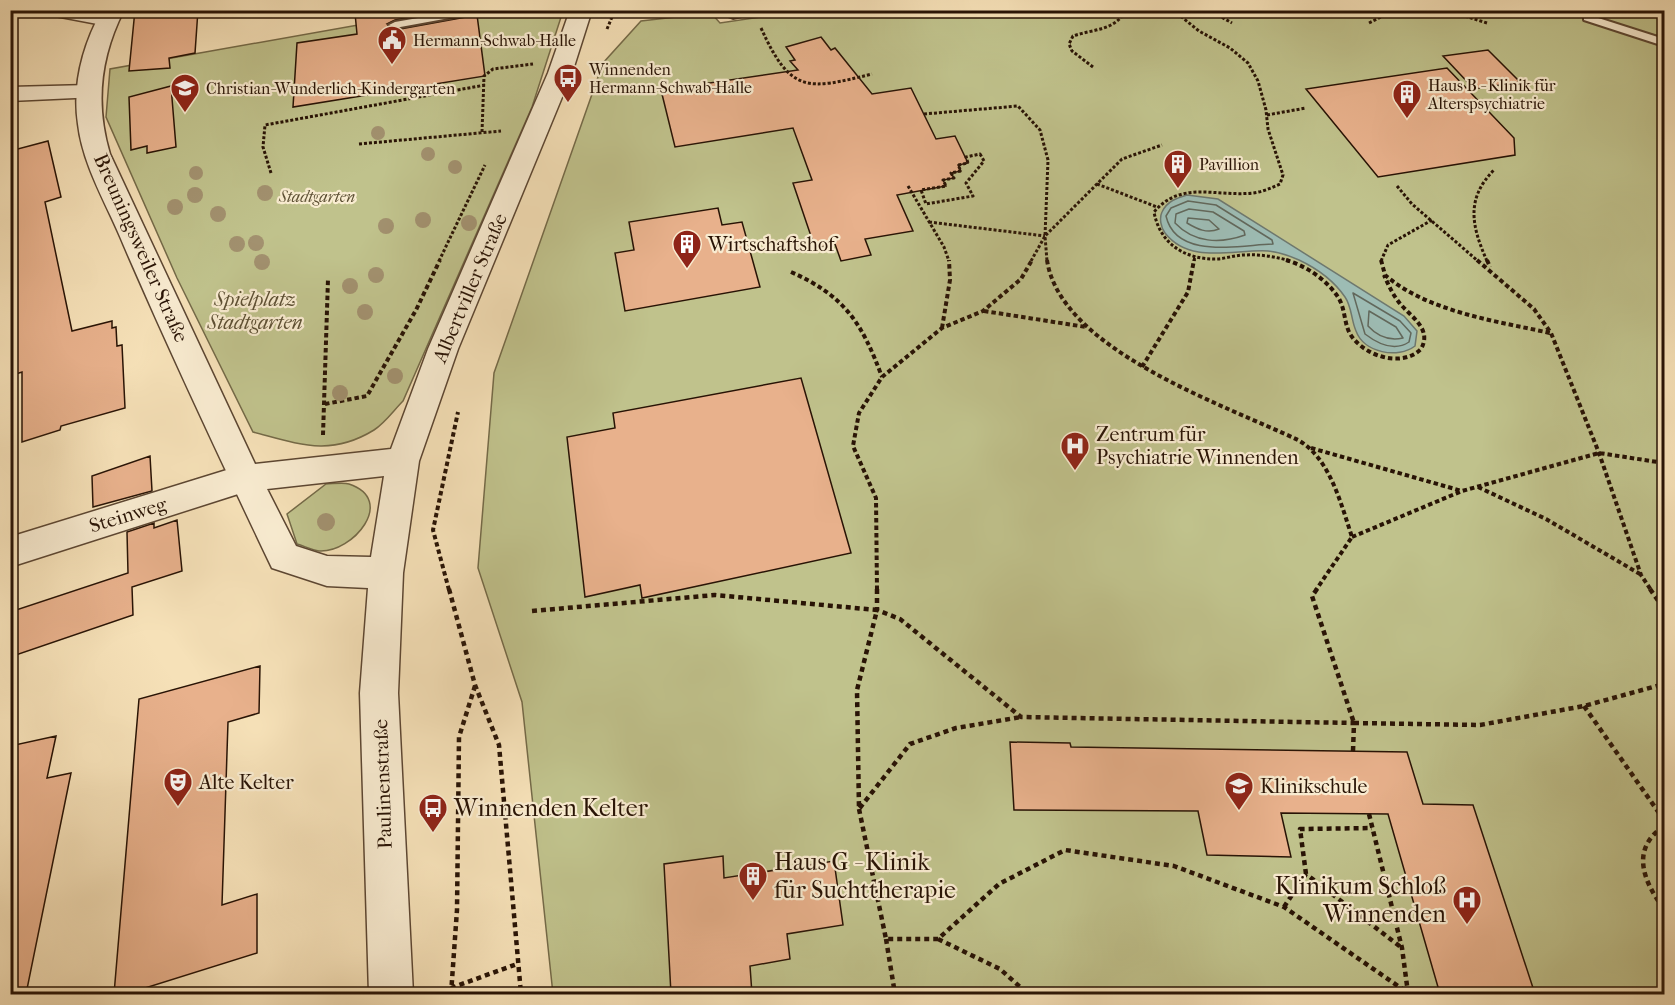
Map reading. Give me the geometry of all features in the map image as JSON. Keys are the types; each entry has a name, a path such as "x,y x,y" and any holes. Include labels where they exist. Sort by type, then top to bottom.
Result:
{"street":[{"path":"58,10 111,15"},
{"name":"Albertviller Straße","path":"386,573 403,461 439,360 560,73 582,10"},
{"name":"Breuningsweiler Straße","path":"111,15 97,50 88,92 90,127 98,154 155,287 284,557 327,571 386,573"},
{"path":"10,94 88,92"},
{"path":"246,478 403,461"},
{"name":"Steinweg","path":"10,552 246,478"},
{"name":"Paulinenstraße","path":"386,573 380,693 391,994"}],"lane":[{"path":"395,25 488,10"},
{"path":"718,10 733,15 765,10"},
{"path":"1588,18 1665,43"}],"path":[{"path":"615,10 615,14 645,10"},
{"path":"1093,67 1072,51 1069,44 1073,36 1089,29 1107,28 1118,24 1126,10"},
{"path":"1173,10 1199,31 1230,48 1248,63 1258,81 1267,115 1268,129 1283,175 1280,184 1249,193 1220,190 1172,194 1154,212 1158,234 1169,244 1195,256 1218,259 1246,255 1272,256 1295,263 1316,274 1339,298 1347,319 1348,330 1365,349 1387,358 1413,356 1421,350 1425,341 1424,332 1400,304 1380,262 1385,248 1432,220"},
{"path":"1209,10 1232,23"},
{"path":"1369,23 1395,10"},
{"path":"1446,10 1487,23"},
{"path":"758,22 773,58 792,78 804,86 826,86 872,74"},
{"path":"482,132 484,76 493,69 536,63 529,72"},
{"path":"271,173 263,147 265,125 485,85"},
{"path":"924,114 1018,106 1040,130 1048,160 1045,236 1046,264 1052,283 1066,305 1089,327 1142,368 1311,448 1462,490"},
{"path":"1267,115 1306,108"},
{"path":"496,142 506,121"},
{"path":"359,144 501,131"},
{"path":"895,994 859,809 857,690 877,610 876,498 854,446 859,413 882,377 942,328 983,311 1021,279 1045,236 1122,159 1162,146"},
{"path":"980,154 984,161 966,183 973,196 927,204 921,190 946,186 943,180 954,178 951,173 961,171 958,165 968,163 966,157 980,154"},
{"path":"325,404 367,396 416,310 486,163"},
{"path":"1491,271 1474,233 1474,214 1476,196 1483,179 1494,170"},
{"path":"1097,184 1157,207"},
{"path":"908,186 950,262 950,288 944,305 942,328"},
{"path":"1397,186 1412,204 1534,309 1551,333 1599,453 1641,574 1665,609"},
{"path":"928,222 1045,236"},
{"path":"1142,368 1188,292 1195,256"},
{"path":"791,272 808,279 852,310 870,342 882,377"},
{"path":"1384,274 1398,286 1431,300 1497,321 1551,333"},
{"path":"324,435 328,279"},
{"path":"983,311 1089,327"},
{"path":"1311,448 1335,489 1352,537"},
{"path":"1353,751 1354,724 1312,596 1352,537 1462,490 1599,453 1665,463"},
{"path":"448,459 433,530 476,685 499,746 520,994"},
{"path":"1477,486 1546,519 1641,574"},
{"path":"532,611 715,595 877,610 900,619 1021,717"},
{"path":"859,809 910,744 956,728 1021,717 1480,725 1584,706 1665,684"},
{"path":"476,685 459,737 457,910 451,991 517,964"},
{"path":"1584,706 1665,820"},
{"path":"938,939 999,884 1065,850 1174,866 1284,907 1408,993 1402,948 1369,814"},
{"path":"1665,826 1654,831 1645,843 1642,860 1646,880 1665,909"},
{"path":"1284,907 1306,874 1300,829 1372,828"},
{"path":"1306,874 1402,948"},
{"path":"886,939 938,939 1000,969 1028,994"}],"green space":[{"name":"Zentrum für Psychiatrie Winnenden","path":"808,10 1664,11 1664,994 553,994 522,702 478,568 494,373 603,63 641,21 711,13 720,23"},
{"name":"Stadtgarten","path":"437,11 563,11 532,107 403,401 374,430 358,438 329,446 300,444 253,432 177,278 106,117 110,69"},
{"path":"347,483 363,492 369,502 370,513 365,524 345,544 319,551 297,544 287,514 326,484"}],"water":[{"path":"1187,195 1218,199 1404,316 1417,331 1415,346 1408,350 1391,353 1382,352 1366,344 1356,331 1349,305 1341,291 1312,267 1299,260 1268,251 1200,252 1175,243 1164,231 1161,214 1169,203"}],"building":[{"path":"135,10 198,10 195,53 169,58 170,68 129,71"},
{"name":"Hermann-Schwab-Halle","path":"372,10 448,10 395,20 387,24 395,30 477,15 485,76 293,107 297,43 357,34 355,13"},
{"path":"821,37 831,50 835,48 872,94 911,88 936,139 955,136 968,163 958,165 961,171 951,173 954,178 943,180 946,186 897,195 913,231 865,239 871,255 841,261 835,244 815,248 793,183 812,180 793,128 675,147 661,90 798,70 790,61 795,60 786,47"},
{"path":"1488,50 1520,82 1474,89 1443,56"},
{"name":"Haus B - Klinik für Alterspsychiatrie","path":"1447,68 1514,138 1515,155 1378,177 1306,89"},
{"path":"171,86 176,147 147,153 147,146 131,150 129,97"},
{"path":"48,141 61,197 45,202 72,331 112,321 112,328 116,327 117,346 122,345 125,408 61,426 60,430 22,442 22,372 16,374 17,354 10,320 10,151"},
{"name":"Wirtschaftshof","path":"718,208 722,225 742,222 760,287 625,311 615,253 634,250 629,222"},
{"path":"801,378 851,553 642,598 640,585 585,597 567,437 615,428 613,413"},
{"path":"150,456 152,491 93,507 92,476"},
{"path":"177,520 182,571 132,587 133,615 10,657 10,612 128,573 127,532 154,523 154,528"},
{"name":"Alte Kelter","path":"260,666 259,713 228,722 222,905 257,894 257,953 126,994 114,994 139,699"},
{"path":"56,736 47,778 71,773 26,994 10,994 10,746"},
{"name":"Klinikum Schloß Winnenden","path":"1010,742 1070,743 1071,747 1407,752 1423,804 1473,805 1535,994 1440,994 1388,814 1281,813 1291,857 1207,855 1198,811 1014,810"},
{"name":"Haus G - Klinik für Suchttherapie","path":"723,856 724,878 834,861 843,925 787,934 790,959 750,966 752,994 671,994 664,864"}],"place":[{"name":"Hermann-Schwab-Halle","path":"392,66"},
{"name":"Winnenden Hermann-Schwab-Halle","path":"568,104"},
{"name":"Christian-Wunderlich-Kindergarten","path":"185,114"},
{"name":"Haus B - Klinik für Alterspsychiatrie","path":"1407,120"},
{"name":"Pavillion","path":"1178,190"},
{"name":"Wirtschaftshof","path":"687,270"},
{"name":"Zentrum für Psychiatrie Winnenden","path":"1075,472"},
{"name":"Alte Kelter","path":"178,808"},
{"name":"Klinikschule","path":"1239,812"},
{"name":"Winnenden Kelter","path":"433,834"},
{"name":"Haus G - Klinik für Suchttherapie","path":"753,902"},
{"name":"Klinikum Schloß Winnenden","path":"1467,926"}],"park label":[{"name":"Spielplatz Stadtgarten","path":"255,310"}]}
